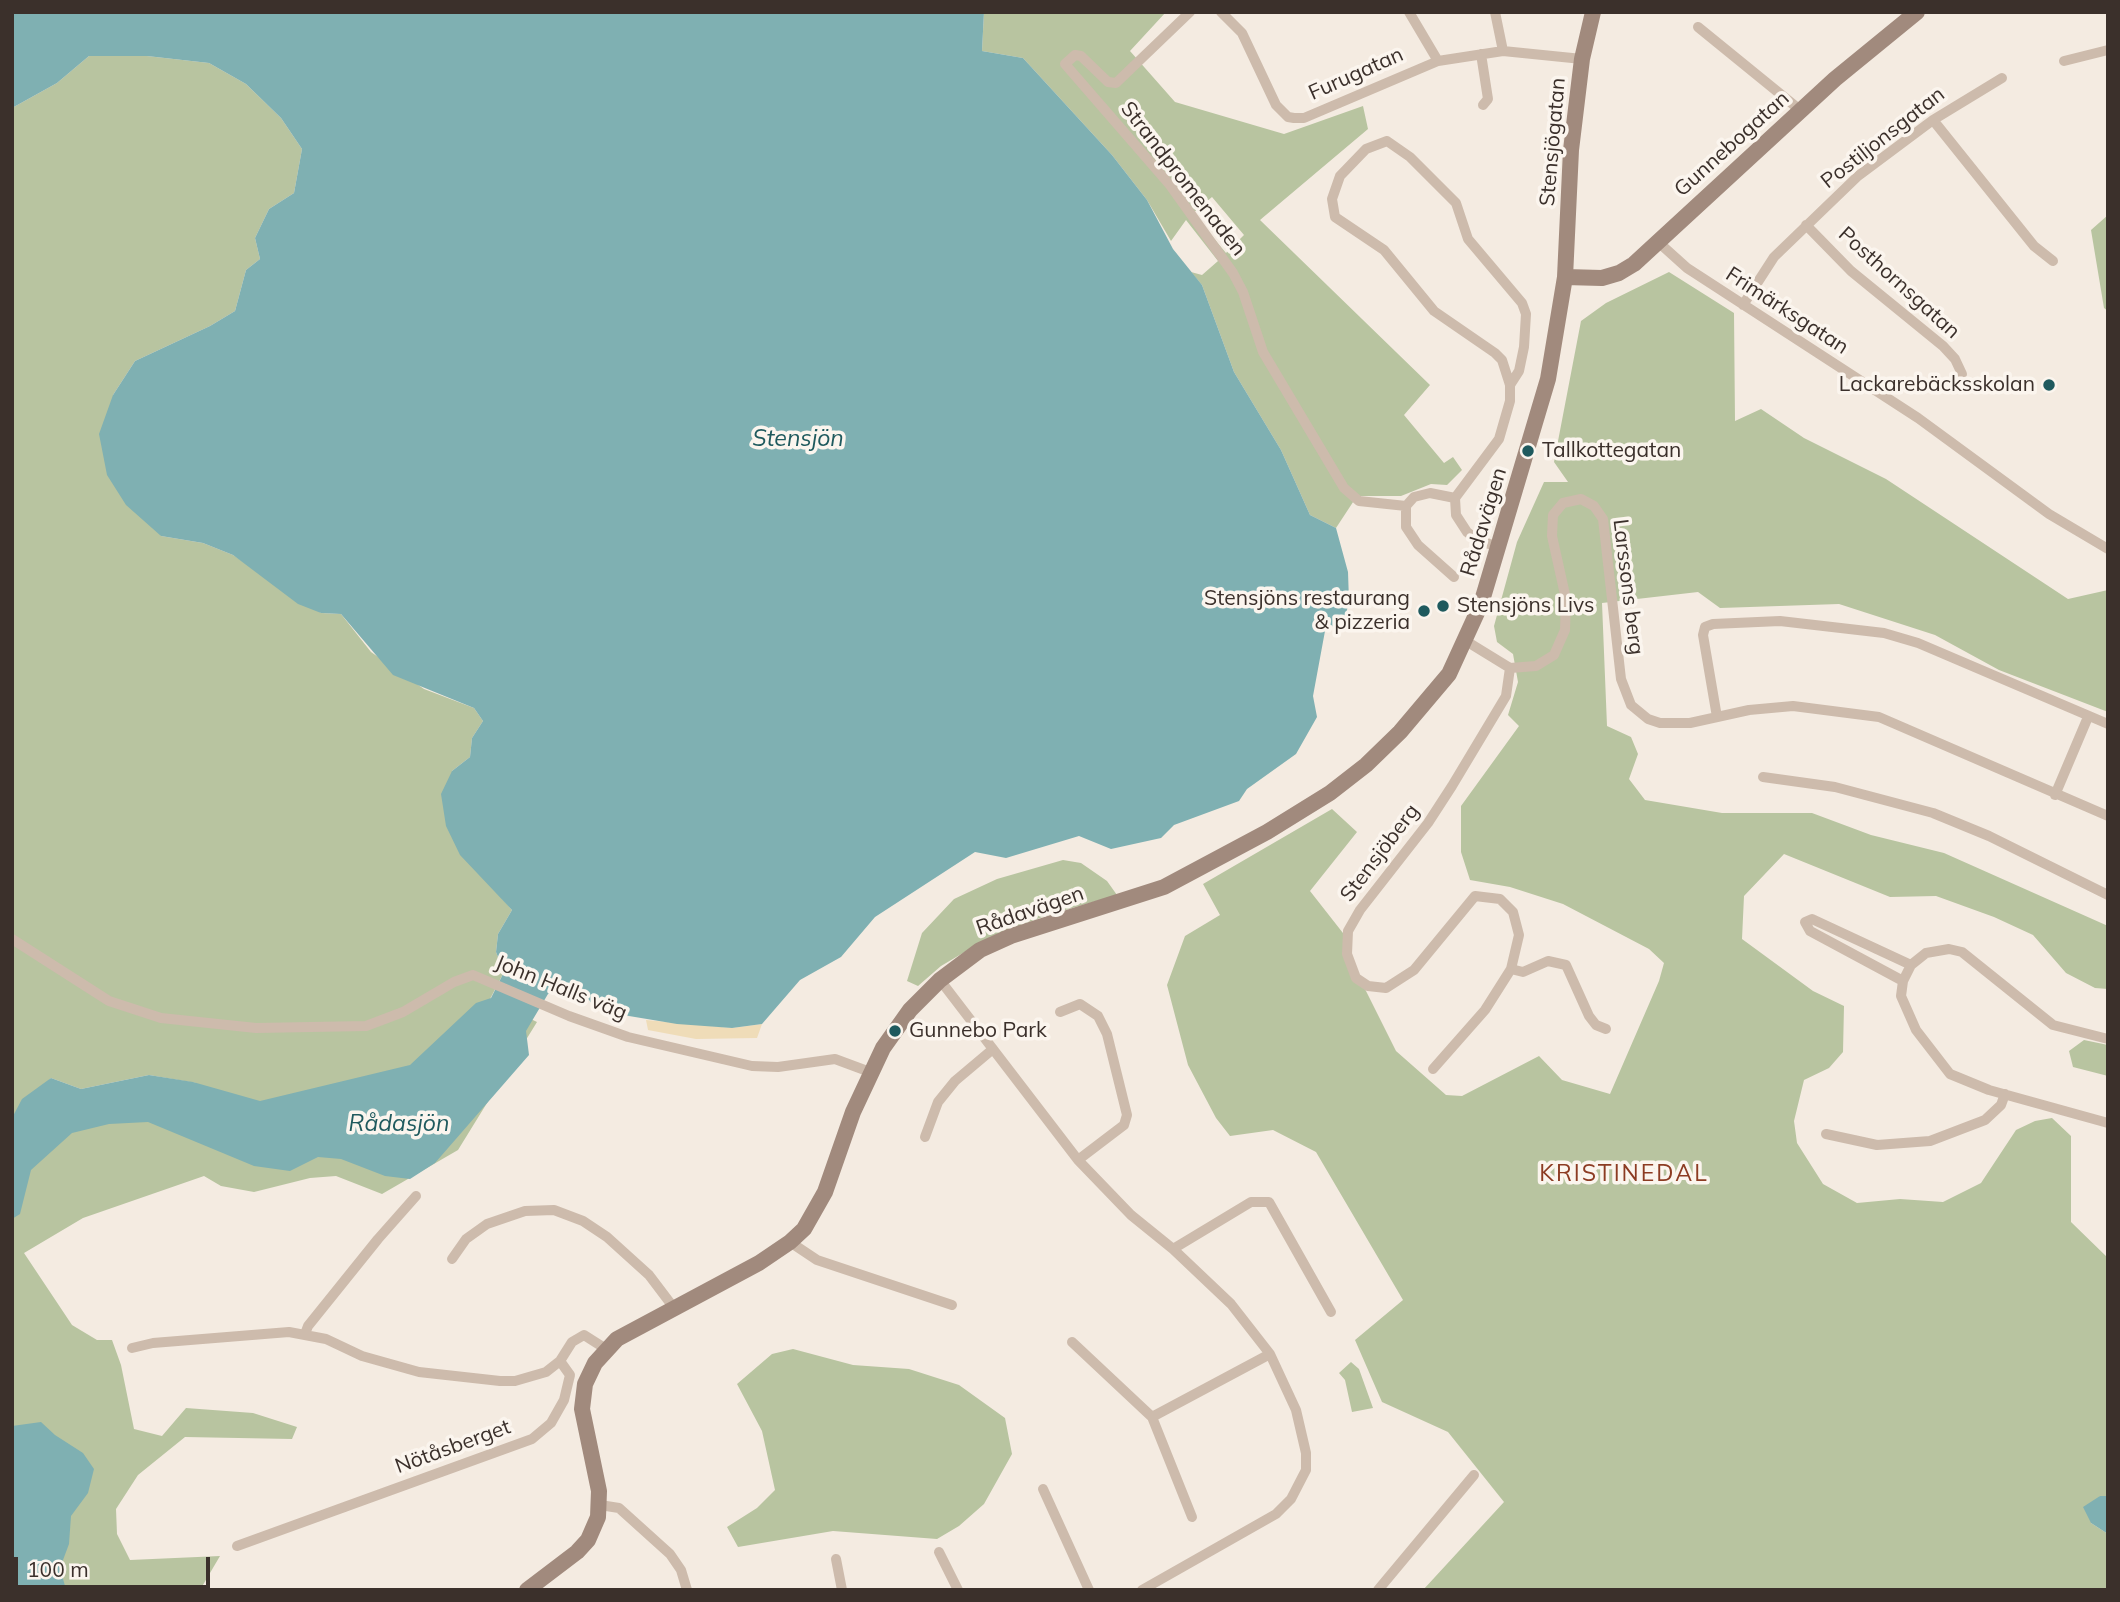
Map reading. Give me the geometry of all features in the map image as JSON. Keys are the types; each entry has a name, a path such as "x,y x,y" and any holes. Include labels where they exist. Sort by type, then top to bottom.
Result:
{"street":[{"name":"Strandpromenaden","path":"1190,12 1116,83 1108,82 1081,56 1075,55 1065,64 1170,185 1233,273 1243,292 1263,352 1343,488 1359,501 1406,506"},
{"name":"Furugatan","path":"1220,12 1242,33 1276,105 1288,117 1304,118 1438,61 1503,51 1582,59"},
{"name":"Furugatan","path":"1409,12 1438,61"},
{"path":"1495,12 1503,51"},
{"name":"Stensjögatan","path":"1564,277 1571,150 1582,59 1593,12"},
{"name":"Gunnebogatan","path":"1564,277 1591,279 1619,273 1800,110 1917,12"},
{"path":"1698,27 1800,110"},
{"path":"2064,61 2108,50"},
{"path":"1480,54 1488,99 1483,105"},
{"name":"Postiljonsgatan","path":"1743,305 1774,257 1858,176 1933,120 2002,78"},
{"path":"1933,120 2034,246 2053,261"},
{"path":"1500,548 1476,539 1467,532 1456,515 1455,498 1499,439 1510,401 1510,385 1502,360 1434,311 1384,250 1335,217 1332,199 1340,176 1354,159 1377,143 1395,144 1456,203 1468,239 1522,303 1526,314 1524,347 1518,371 1510,385"},
{"name":"Posthornsgatan","path":"1806,225 1851,271 1943,346 1955,359 1962,374"},
{"name":"Frimärksgatan","path":"1657,241 1687,268 1918,418 2049,514 2108,549"},
{"name":"Rådavägen","path":"527,1590 588,1540 600,1505 582,1409 589,1374 606,1349 637,1327 759,1263 790,1242 816,1211 825,1192 870,1072 895,1031 940,980 966,958 1011,936 1134,899 1200,870 1330,793 1366,765 1424,705 1449,674 1466,641 1500,548 1548,379 1564,277"},
{"path":"1454,577 1410,535 1406,527 1406,506 1413,497 1422,494 1455,498"},
{"name":"Larssons berg","path":"1510,668 1522,669 1547,661 1560,645 1565,630 1566,599 1552,536 1553,515 1563,503 1581,499 1594,506 1603,519 1621,679 1631,705 1648,719 1660,723 1690,723 1793,706 1879,717 2054,795 2108,816"},
{"path":"1717,717 1703,635 1705,627 1713,624 1780,621 1884,633 1918,643 2108,724"},
{"path":"1466,641 1510,668"},
{"name":"Stensjöberg","path":"1433,1069 1485,1010 1511,969 1518,948 1518,924 1507,905 1485,895 1471,899 1414,970 1386,988 1367,986 1356,978 1346,943 1348,931 1360,910 1428,823 1500,708 1506,696 1510,668"},
{"path":"2054,795 2088,717"},
{"path":"1763,777 1847,790 1933,813 1989,835 2108,895"},
{"path":"1903,981 1810,931 1805,922 1812,919 1911,965"},
{"name":"John Halls väg","path":"12,939 78,982 122,1006 161,1018 256,1028 366,1026 403,1012 463,977 473,975 489,979 550,1008 628,1037 752,1066 787,1066 835,1059 870,1072"},
{"path":"2108,1039 2053,1025 1962,952 1934,950 1911,965 1903,981 1901,996 1909,1016 1941,1065 1969,1084 2108,1123"},
{"path":"1511,969 1523,972 1548,961 1566,965 1589,1016 1596,1025 1606,1029"},
{"path":"940,980 1078,1160 1131,1215 1173,1249 1231,1304 1270,1354 1286,1384 1302,1433 1306,1470 1298,1488 1276,1514 1158,1586 1142,1590"},
{"path":"1060,1012 1080,1004 1090,1008 1103,1024 1127,1115 1125,1125 1078,1160"},
{"path":"925,1137 938,1102 955,1081 993,1049"},
{"path":"1826,1134 1877,1144 1930,1141 1985,1120 2001,1105 2005,1094"},
{"path":"305,1334 308,1326 416,1196"},
{"path":"1173,1249 1251,1202 1269,1202 1331,1312"},
{"path":"452,1259 467,1239 487,1224 525,1211 554,1210 583,1221 607,1237 649,1275 674,1308"},
{"path":"790,1242 817,1260 953,1305"},
{"path":"132,1348 256,1333 305,1334 326,1339 362,1356 395,1367 472,1380 515,1381 537,1376 560,1361 572,1342 584,1335 606,1349"},
{"path":"1072,1342 1152,1417 1192,1517"},
{"path":"1152,1417 1270,1354"},
{"name":"Nötåsberget","path":"237,1546 532,1439 551,1423 564,1400 570,1375 560,1361"},
{"path":"1378,1590 1474,1475"},
{"path":"1043,1489 1089,1590"},
{"path":"600,1505 616,1507 626,1513 670,1554 681,1570 687,1590"},
{"path":"939,1552 958,1590"},
{"path":"836,1559 842,1590"}],"green space":[{"path":"984,12 1166,12 1130,51 1175,102 1284,134 1363,106 1368,129 1260,220 1430,385 1404,415 1444,463 1453,457 1462,470 1447,485 1431,484 1401,496 1357,496 1336,528 1310,515 1281,450 1234,372 1202,285 1191,272 1202,275 1218,261 1186,220 1171,241 1147,200 1112,155 1023,58 982,51","holes":["1212,197 1244,235 1226,253 1193,213"]},
{"path":"89,56 147,56 209,63 246,84 281,118 302,149 294,193 269,209 255,238 260,259 246,270 235,311 210,326 135,361 113,395 161,536 203,543 233,555 321,613 341,614 371,652 424,689 474,708 483,721 472,738 470,757 452,771 491,885 512,910 498,934 496,952 504,972 490,999 537,1022 458,1150 382,1194 336,1176 310,1178 254,1192 221,1186 204,1176 83,1218 24,1253 72,1325 97,1340 112,1340 121,1365 134,1429 162,1436 186,1408 253,1413 297,1427 292,1439 185,1437 138,1475 116,1509 117,1534 130,1560 220,1556 200,1590 12,1590 12,1122 81,1091 196,1083 149,1075 81,1089 51,1078 12,1118 12,108 57,83"},
{"path":"2108,215 2108,311 2104,308 2091,230"},
{"path":"1669,272 1734,313 1735,421 1761,409 1804,438 1886,479 2068,599 2108,590 2108,712 1999,670 1935,635 1839,604 1720,608 1698,592 1602,603 1607,726 1631,737 1638,754 1629,779 1645,800 1722,813 1812,813 1871,835 1944,853 2108,926 2108,989 2095,988 2066,973 2033,935 1994,917 1936,896 1890,897 1784,854 1744,896 1742,939 1813,991 1844,1006 1843,1052 1829,1068 1804,1080 1794,1121 1797,1143 1823,1184 1857,1203 1900,1199 1943,1202 1981,1183 2016,1130 2035,1121 2052,1118 2071,1136 2071,1222 2108,1258 2108,1496 2100,1496 2091,1523 2108,1534 2108,1590 1423,1590 1504,1502 1448,1432 1382,1402 1355,1340 1403,1300 1316,1152 1273,1130 1230,1136 1216,1118 1188,1065 1167,985 1185,936 1220,915 1203,884 1332,809 1357,832 1310,891 1350,942 1348,955 1396,1051 1446,1095 1462,1096 1539,1056 1562,1080 1610,1094 1659,981 1664,963 1649,949 1563,904 1510,887 1470,880 1461,852 1461,806 1519,726 1508,715 1518,682 1513,654 1497,642 1494,626 1517,542 1544,482 1568,482 1554,462 1581,321 1606,303"},
{"path":"1063,860 1081,863 1107,881 1117,895 1045,916 990,937 941,966 918,986 907,981 922,933 954,899 997,879"},
{"path":"2084,1040 2108,1045 2108,1076 2073,1067 2069,1051"},
{"path":"793,1349 853,1365 909,1369 959,1385 1005,1418 1012,1454 984,1504 959,1526 937,1539 833,1531 738,1547 727,1527 757,1508 775,1490 762,1431 737,1384 772,1354"},
{"path":"1351,1362 1359,1369 1373,1408 1352,1412 1345,1380 1339,1373"}],"sand":[{"path":"646,1020 732,1028 762,1024 757,1038 696,1039 648,1030"}],"water":[{"name":"Stensjön","path":"12,12 984,12 982,51 1023,58 1112,155 1147,200 1173,249 1202,285 1234,372 1281,450 1310,515 1336,528 1348,572 1349,601 1345,619 1325,631 1313,696 1317,717 1296,754 1247,789 1239,801 1174,825 1161,838 1111,849 1079,836 1006,858 975,852 875,917 841,957 800,980 762,1024 732,1028 677,1024 623,1015 594,1007 578,984 548,994 526,1031 529,1055 435,1163 410,1179 385,1176 341,1159 318,1157 290,1171 254,1166 148,1122 109,1124 72,1133 31,1170 20,1214 12,1219 12,1118 22,1099 51,1078 81,1089 149,1075 193,1082 260,1101 410,1065 476,1003 491,998 504,972 496,952 498,934 512,910 460,855 446,826 441,794 452,771 470,757 472,738 483,721 474,708 393,675 341,614 321,613 298,604 233,555 203,543 161,536 126,505 107,475 99,434 113,395 135,361 210,326 235,311 246,270 260,259 255,238 269,209 294,193 302,149 281,118 246,84 209,63 147,56 89,56 57,83 12,108"},
{"path":"41,1422 55,1435 83,1453 94,1469 88,1493 71,1516 69,1544 60,1568 65,1586 62,1590 12,1590 12,1426"},
{"path":"2100,1496 2108,1496 2108,1534 2091,1523 2083,1507"}],"place":[{"name":"Lackarebäcksskolan","path":"2049,385"},
{"name":"Tallkottegatan","path":"1528,451"},
{"name":"Stensjöns Livs","path":"1443,606"},
{"name":"Stensjöns restaurang & pizzeria","path":"1424,611"},
{"name":"Gunnebo Park","path":"895,1031"}],"district":[{"name":"KRISTINEDAL","path":"1624,1174"}],"water label":[{"name":"Rådasjön","path":"399,1124"}]}
